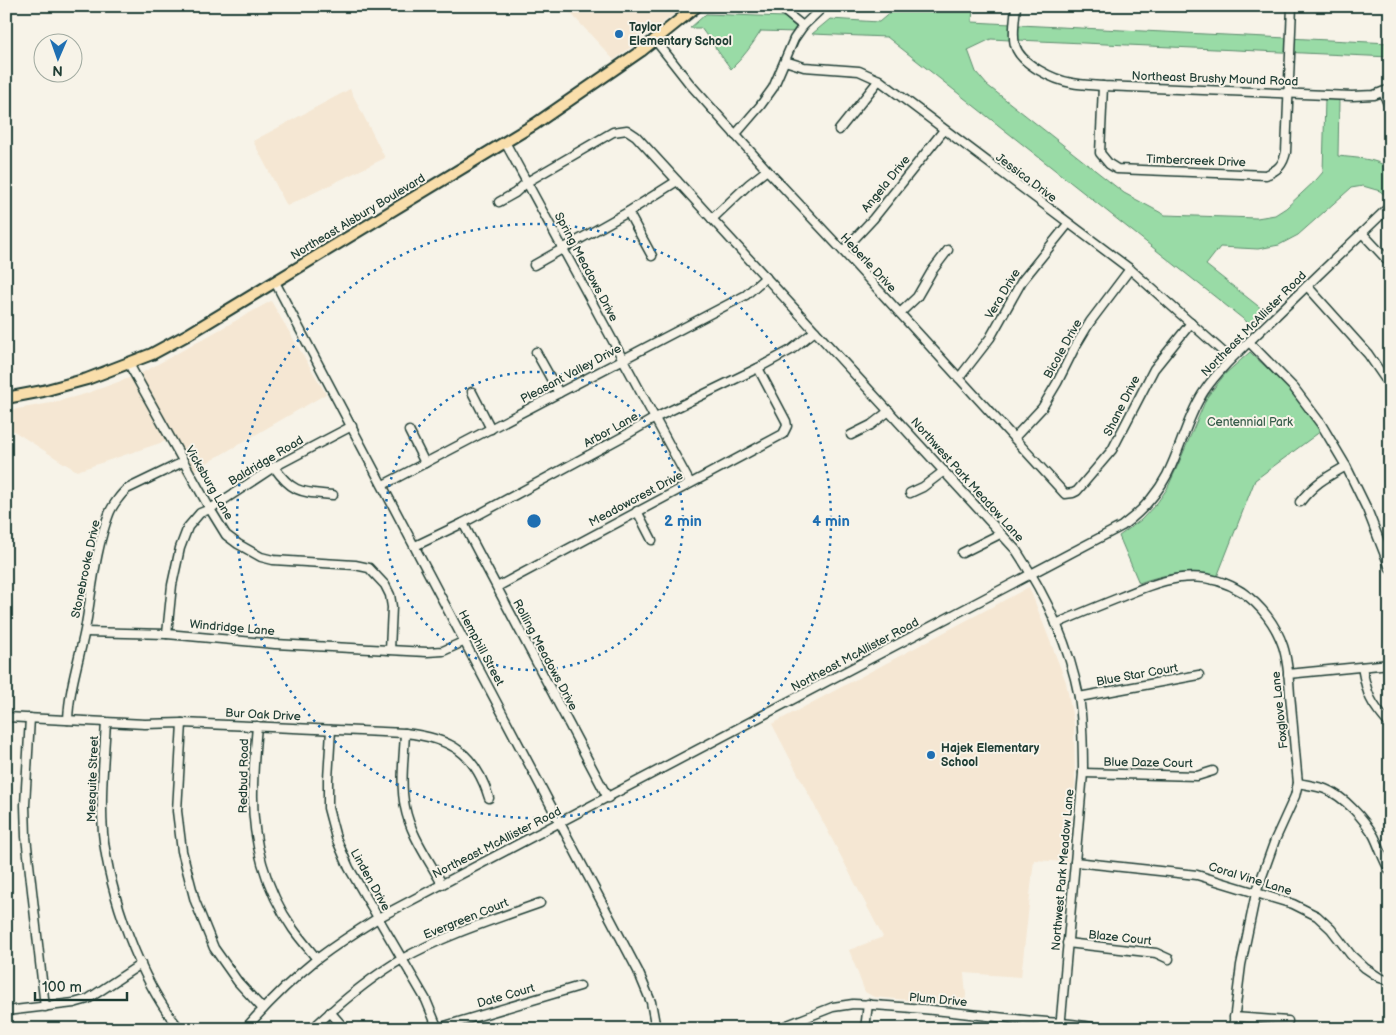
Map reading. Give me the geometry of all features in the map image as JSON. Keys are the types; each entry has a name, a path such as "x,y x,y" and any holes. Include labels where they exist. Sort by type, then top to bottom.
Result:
{"main road":[{"name":"Northeast Alsbury Boulevard","path":"6,398 67,385 129,364 187,335 535,124 656,41 697,6"}],"street":[{"path":"778,6 803,26"},
{"path":"735,135 773,88 794,39 803,26 824,6"},
{"name":"Northeast Brushy Mound Road","path":"1016,6 1015,45 1018,53 1028,64 1057,79 1071,83 1103,86 1366,96 1386,91"},
{"path":"1289,94 1292,6"},
{"name":"Heberle Drive","path":"656,41 689,83 735,135 1062,492 1069,494"},
{"name":"Jessica Drive","path":"785,61 804,67 859,71 879,80 1130,269 1231,359"},
{"path":"839,130 879,80"},
{"name":"Timbercreek Drive","path":"1103,86 1100,153 1109,164 1116,168 1266,175 1274,172 1281,166 1284,160 1289,94"},
{"path":"1386,91 1390,109"},
{"name":"Northwest Park Meadow Lane","path":"527,182 612,132 627,130 636,136 1016,550 1032,574 1056,624 1064,646 1079,698 1082,732 1083,773 1060,1026"},
{"name":"Angela Drive","path":"843,251 873,219 944,130"},
{"name":"Spring Meadows Drive","path":"505,142 690,482"},
{"path":"712,219 749,184 767,170"},
{"path":"534,265 564,250 677,181"},
{"path":"500,202 515,193 527,182"},
{"name":"Northeast McAllister Road","path":"245,1029 262,1009 290,982 317,960 378,918 1122,526 1137,515 1160,487 1168,473 1200,398 1212,380 1231,359 1390,206"},
{"path":"628,212 652,256"},
{"name":"Vera Drive","path":"959,378 990,338 1022,280 1068,224"},
{"path":"1362,234 1390,264"},
{"path":"900,313 917,297 932,271 948,250"},
{"name":"Bicole Drive","path":"1014,438 1042,408 1090,322 1130,269"},
{"name":"Pleasant Valley Drive","path":"383,485 746,295 766,277"},
{"name":"Hemphill Street","path":"276,282 638,970 650,1002 656,1029"},
{"path":"1307,286 1368,354 1390,386"},
{"name":"Shane Drive","path":"1069,494 1077,491 1108,456 1122,433 1154,369 1191,324"},
{"name":"Arbor Lane","path":"415,546 463,523 655,418 758,368 791,350 815,331"},
{"path":"1250,342 1299,395 1321,424 1346,466 1368,509 1390,568"},
{"path":"536,352 559,393"},
{"name":"Vicksburg Lane","path":"129,364 226,535 261,557 273,560 355,565 369,568 385,585 390,595 392,607 390,650"},
{"name":"Meadowcrest Drive","path":"497,587 690,482 783,434 787,426 786,421 758,368"},
{"path":"472,392 491,429"},
{"path":"851,434 872,425 889,412"},
{"name":"Baldridge Road","path":"166,634 172,585 180,548 188,526 200,513 210,509 274,466 352,426"},
{"path":"409,431 425,463"},
{"name":"Stonebrooke Drive","path":"85,632 98,556 110,512 121,494 183,462"},
{"path":"274,466 283,480 302,492 333,495"},
{"path":"1300,502 1312,488 1326,477 1346,466"},
{"path":"910,493 944,471"},
{"path":"637,511 652,540"},
{"name":"Rolling Meadows Drive","path":"463,523 608,798"},
{"path":"962,553 1000,534"},
{"name":"Foxglove Lane","path":"1056,624 1152,584 1172,578 1191,577 1214,580 1235,588 1251,598 1276,629 1284,647 1298,783 1295,796 1275,840 1256,893 1240,965 1233,1029"},
{"path":"68,720 73,681 85,632"},
{"name":"Windridge Lane","path":"85,632 166,634 275,644 427,652 443,650 465,641"},
{"path":"1288,674 1390,664"},
{"path":"1362,666 1370,699 1379,713 1390,724"},
{"name":"Blue Star Court","path":"1079,698 1199,675"},
{"name":"Bur Oak Drive","path":"6,717 145,724 182,723 257,726 405,733 427,736 447,743 461,752 473,764 484,781 489,798"},
{"path":"30,718 25,805 26,837 45,1007"},
{"name":"Mesquite Street","path":"106,722 102,786 103,832 111,878 125,925 141,964 155,993 180,1029"},
{"path":"182,723 177,811 182,851 194,900 214,948 238,982 262,1009"},
{"name":"Redbud Road","path":"257,726 253,792 254,826 261,860 274,897 293,929 317,960"},
{"name":"Linden Drive","path":"331,730 328,808 336,838 349,868 426,1000 438,1028"},
{"path":"405,733 402,787 405,808 412,830 442,884"},
{"name":"Blue Daze Court","path":"1083,773 1197,776 1213,771"},
{"path":"1298,783 1326,790 1346,803 1362,819 1374,837 1383,861 1390,871"},
{"name":"Coral Vine Lane","path":"1075,862 1197,875 1294,904 1317,916 1365,968 1380,978 1390,981"},
{"name":"Evergreen Court","path":"312,1029 364,984 402,959 445,938 540,903"},
{"name":"Blaze Court","path":"1067,944 1156,953 1169,959"},
{"path":"6,1011 74,1003 88,999 141,964"},
{"name":"Date Court","path":"438,1028 580,986"},
{"path":"866,1029 868,1004"},
{"name":"Plum Drive","path":"777,1029 834,1007 868,1004 1060,1026 1087,1025 1100,1029"},
{"path":"330,1012 345,1029"},
{"path":"1234,1016 1288,1021"}],"shaded area":[{"name":"Taylor Elementary School","path":"564,6 685,6 614,60"},
{"path":"350,89 385,158 287,206 253,141"},
{"path":"271,301 326,394 184,476 166,441 77,471 6,426 6,411 51,403 85,394 140,374"},
{"name":"Hajek Elementary School","path":"1029,587 1066,682 1074,725 1075,785 1067,862 1034,860 1021,977 964,973 965,1005 874,997 865,992 849,950 883,937 772,724"}],"green space":[{"path":"898,6 973,6 972,22 1011,24 1010,40 991,39 968,50 976,72 987,85 1124,193 1165,215 1257,218 1275,215 1286,208 1323,172 1325,99 1339,100 1338,156 1372,161 1385,165 1390,169 1390,199 1380,191 1363,186 1351,188 1298,235 1279,245 1258,249 1220,247 1206,265 1267,313 1252,326 887,37 812,34 830,19 879,22"},
{"path":"706,14 784,17 797,28 796,32 761,31 731,69 701,28 690,28"},
{"path":"1019,25 1390,43 1390,57 1018,40"},
{"name":"Centennial Park","path":"1250,352 1288,388 1321,431 1255,480 1217,577 1194,573 1180,573 1139,583 1119,536 1141,520 1167,489 1207,397 1225,374"}],"place":[{"name":"Taylor Elementary School","path":"619,34"},
{"name":"Hajek Elementary School","path":"931,755"}]}
